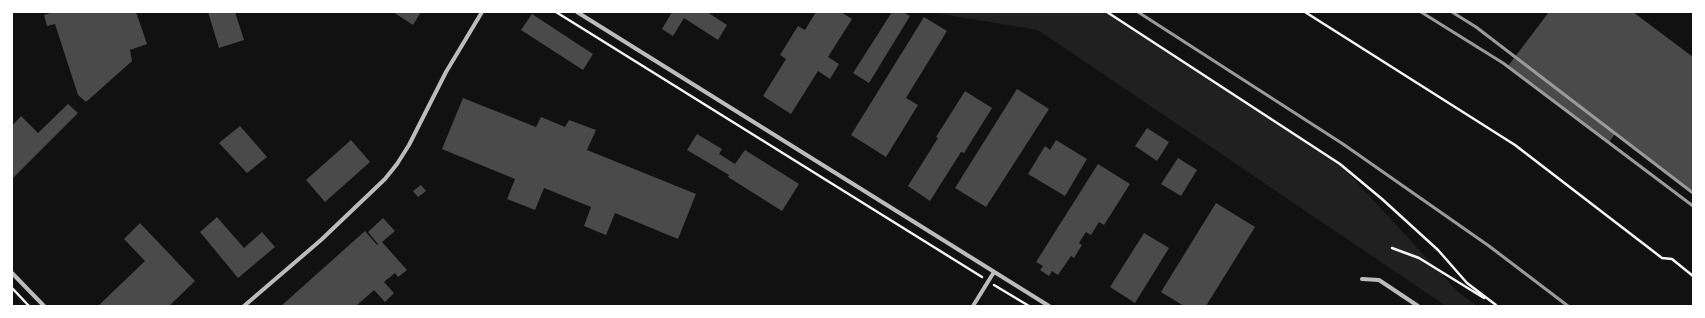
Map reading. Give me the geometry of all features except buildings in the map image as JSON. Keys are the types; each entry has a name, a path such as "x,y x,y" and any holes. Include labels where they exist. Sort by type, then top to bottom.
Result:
{"street":[{"path":"244,306 326,235 385,179 398,164 446,72 482,12"},
{"path":"577,12 1049,306"},
{"path":"973,306 994,272"},
{"path":"12,273 44,306"},
{"path":"1362,279 1379,280 1418,306"}],"path":[{"path":"556,12 1029,306"},
{"path":"1107,12 1340,164 1382,199 1438,250 1467,284 1496,306"},
{"path":"1305,12 1515,145 1662,258 1672,259 1693,276"},
{"path":"1392,248 1418,258 1496,306"},
{"path":"12,288 29,306"}],"shaded area":[{"path":"938,12 1108,12 1340,164 1458,292 1477,306 1446,306 1038,30 941,14"}],"railway":[{"path":"1138,12 1343,144 1489,246 1568,306"},
{"path":"1421,12 1503,63 1693,206"},
{"path":"1452,12 1476,27 1693,193"}]}
